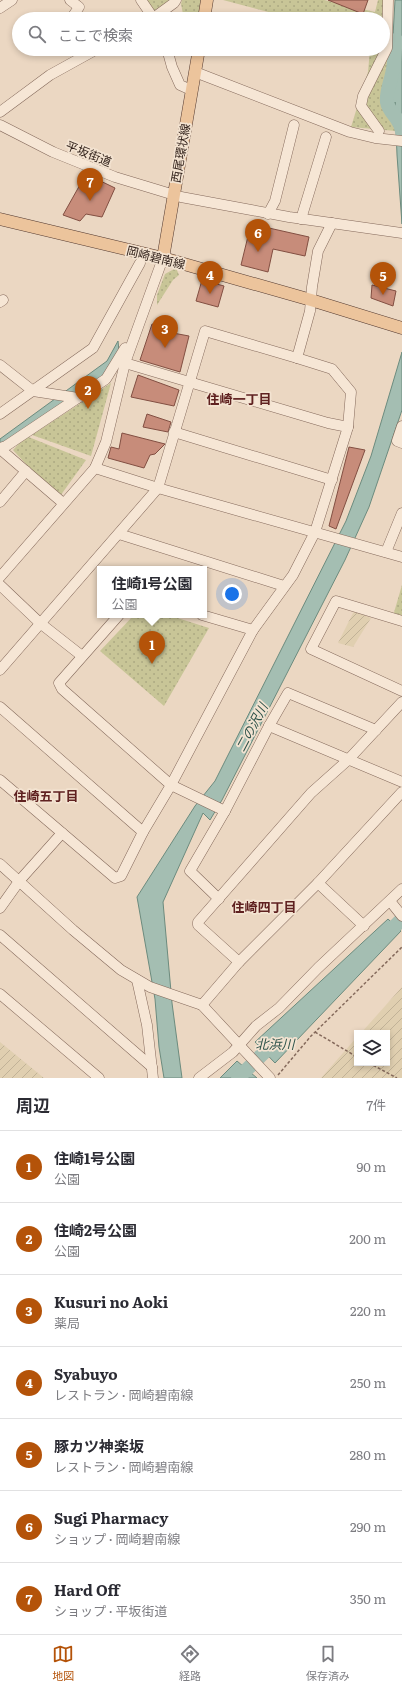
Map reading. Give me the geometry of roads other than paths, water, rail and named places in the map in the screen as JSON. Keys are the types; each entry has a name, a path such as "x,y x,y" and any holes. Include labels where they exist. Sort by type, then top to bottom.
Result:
{"main road":[{"path":"205,12 207,0"},
{"name":"西尾環状線","path":"163,258 191,90 201,74 200,56"},
{"name":"岡崎碧南線","path":"0,219 163,258 311,300 399,327"}],"street":[{"path":"70,0 79,7 75,12"},
{"path":"141,0 149,12"},
{"path":"162,12 176,0"},
{"path":"388,0 388,12"},
{"path":"0,112 50,75 83,56"},
{"path":"169,56 180,85 191,90"},
{"path":"379,131 361,106 363,96 383,56"},
{"path":"201,74 328,125 350,132 391,141 402,141"},
{"name":"平坂街道","path":"0,125 54,152 115,177 173,195 268,214 402,233"},
{"path":"268,214 274,201 294,125"},
{"path":"301,219 326,137"},
{"path":"297,358 310,311 318,251 332,223"},
{"path":"0,577 95,468 106,442 125,363 163,258"},
{"path":"0,414 93,348 140,263"},
{"path":"0,670 158,488 205,331 332,369 351,392 348,427 315,532 293,575 253,630 171,785 143,832 121,876 115,878 0,780"},
{"path":"63,503 0,449 76,397 106,379 125,348"},
{"path":"125,363 348,427"},
{"path":"0,365 33,391 76,397"},
{"path":"402,426 397,441 402,443"},
{"path":"174,432 332,480"},
{"path":"95,468 158,488 402,557"},
{"path":"0,502 26,471"},
{"path":"386,552 402,513"},
{"path":"118,534 284,586"},
{"path":"0,585 40,623 82,656"},
{"path":"402,621 336,601 311,649 402,691"},
{"path":"207,616 253,630"},
{"path":"116,618 60,683 62,689 171,785 222,810"},
{"path":"219,899 190,871 222,810 288,693 376,730"},
{"path":"239,962 198,925 198,922 311,793 348,760 402,702"},
{"path":"0,707 143,832"},
{"path":"269,726 402,782"},
{"path":"202,1005 239,962 318,883 402,792"},
{"path":"0,908 20,880 62,833"},
{"path":"0,864 20,880 73,930 121,970 150,987 202,1005 270,1078"},
{"path":"318,883 364,926"},
{"path":"199,1078 240,1046 256,1026 279,1008 318,968 391,903 402,889"},
{"path":"391,903 402,916"},
{"path":"0,935 152,1067"},
{"path":"137,980 147,1025 153,1078"},
{"path":"0,994 99,1078"}],"water":[{"path":"395,0 402,0 402,224 395,102 395,128 384,106 391,59 394,75 393,36"},
{"path":"118,341 119,351 105,376 0,447 0,439 107,361"},
{"path":"402,352 402,410 369,507 345,560 222,800 210,820 203,813 163,902 172,1003 182,1078 164,1078 159,1047 155,999 137,897 195,806 215,781 346,521 371,456"},
{"name":"北浜川","path":"388,919 401,931 275,1063 255,1042"},
{"name":"北浜川","path":"237,1061 257,1078 220,1078"}],"waterway":[{"name":"二の沢川","path":"396,40 394,66 387,102 390,110 400,123 402,132"},
{"name":"北浜川","path":"382,939 402,919"},
{"name":"北浜川","path":"238,1078 278,1039"}],"place":[{"name":"Hard Off","path":"90,201"},
{"name":"Sugi Pharmacy","path":"258,252"},
{"name":"Syabuyo","path":"210,294"},
{"name":"豚カツ神楽坂","path":"383,295"},
{"name":"Kusuri no Aoki","path":"165,348"},
{"name":"住崎2号公園","path":"88,409"},
{"name":"住崎1号公園","path":"152,664"}],"district":[{"name":"住崎一丁目","path":"239,398"},
{"name":"住崎五丁目","path":"46,795"},
{"name":"住崎四丁目","path":"264,906"}]}
